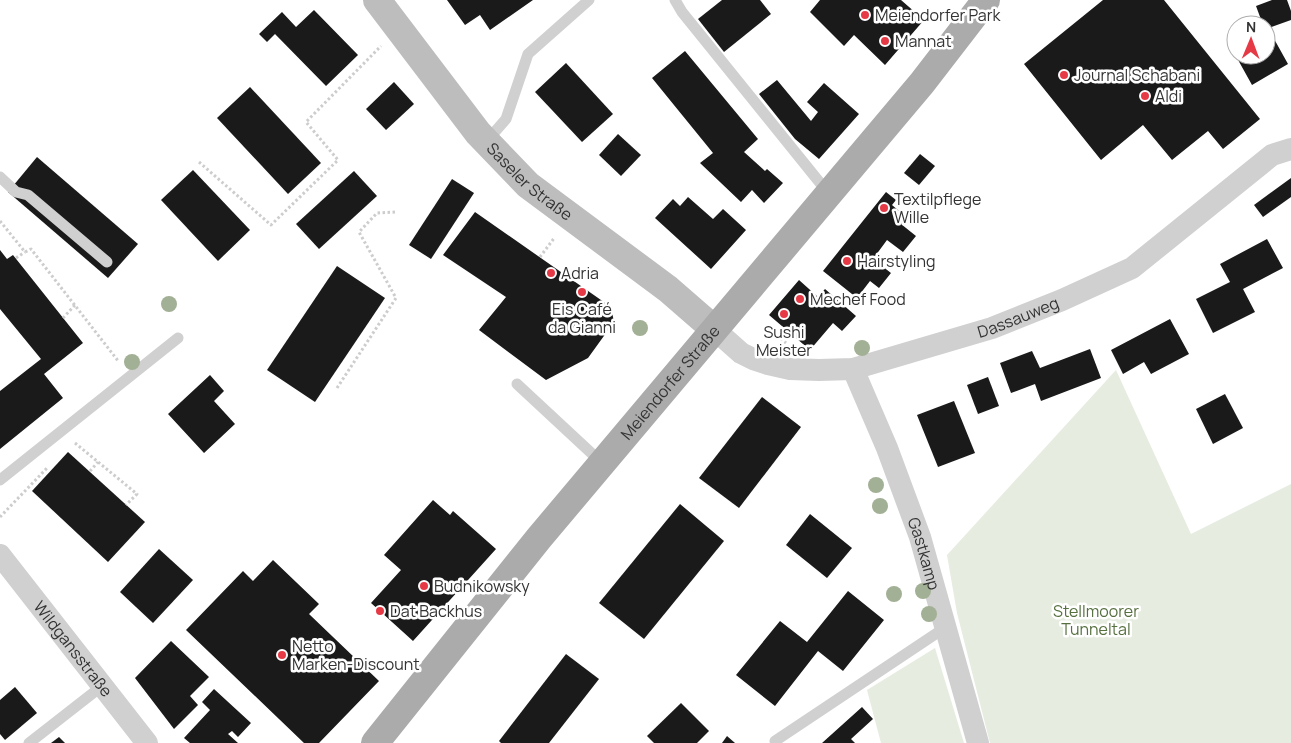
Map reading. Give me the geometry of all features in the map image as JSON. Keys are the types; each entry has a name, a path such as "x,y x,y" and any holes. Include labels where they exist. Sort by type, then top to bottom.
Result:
{"main road":[{"name":"Meiendorfer Straße","path":"375,743 533,545 922,83 986,0"}],"street":[{"name":"Saseler Straße","path":"377,0 486,142 528,185 668,289 714,329"},
{"name":"Dassauweg","path":"714,329 741,353 768,364 790,369 853,369 992,328 1062,300 1132,268 1272,155 1291,149"},
{"name":"Gastkamp","path":"853,369 887,448 920,537 978,743"},
{"name":"Wildgansstraße","path":"0,554 147,743"}],"lane":[{"path":"486,142 506,119 528,54 590,0"},
{"path":"674,0 829,194"},
{"path":"0,177 16,192 28,195 107,262"},
{"path":"0,480 178,338"},
{"path":"517,384 602,464"},
{"path":"775,740 946,627"},
{"path":"29,743 102,686"}],"path":[{"path":"199,162 271,225 338,160 306,122 399,28"},
{"path":"337,388 396,298 359,232 377,213 395,212"},
{"path":"0,221 24,252"},
{"path":"540,257 549,245"},
{"path":"16,258 31,249 130,376"},
{"path":"63,318 75,306"},
{"path":"61,432 137,494 126,505"},
{"path":"0,517 53,462"},
{"path":"90,471 98,462"}],"green space":[{"name":"Stellmoorer Tunneltal","path":"1116,370 1191,534 1291,484 1291,743 990,743 957,613 947,555"},
{"path":"935,648 964,743 881,743 867,690"}],"building":[{"path":"447,0 533,0 490,30 480,15 465,25"},
{"path":"722,0 760,0 771,14 724,52 698,19"},
{"path":"820,0 901,0 924,20 885,65 854,35 844,46 810,12"},
{"name":"Aldi","path":"1103,0 1164,0 1260,119 1223,149 1208,131 1172,160 1143,125 1101,160 1024,64"},
{"path":"1272,0 1287,0 1291,11 1291,20 1276,25 1276,15 1259,15 1256,6"},
{"path":"314,10 358,55 326,86 275,34 267,42 259,34 282,12 296,27"},
{"path":"1276,42 1288,64 1252,85 1241,65 1276,65"},
{"path":"685,51 758,139 744,152 765,171 767,169 783,183 764,203 752,190 741,202 700,163 713,153 652,78"},
{"path":"566,63 613,114 582,142 535,92"},
{"path":"777,80 811,121 818,112 807,102 824,83 859,114 819,159 795,139 759,94"},
{"path":"394,82 414,104 386,130 366,109"},
{"path":"250,87 321,163 288,194 217,118"},
{"path":"618,134 641,155 621,176 599,155"},
{"path":"920,154 935,166 919,185 904,173"},
{"path":"37,157 138,244 108,278 8,192"},
{"path":"193,170 250,230 218,261 161,200"},
{"path":"354,171 377,196 319,249 296,224"},
{"path":"1291,178 1291,197 1263,217 1254,205"},
{"path":"452,179 474,193 431,259 409,245"},
{"path":"886,192 896,200 892,205 906,217 901,224 916,236 903,252 887,240 873,259 891,273 879,288 870,281 857,298 823,271"},
{"path":"688,197 713,219 723,209 746,230 711,269 655,218 673,199 680,206"},
{"path":"475,212 611,307 614,322 588,358 546,380 479,330 506,297 443,255"},
{"path":"1267,239 1283,268 1243,289 1255,312 1213,333 1196,299 1230,282 1220,264"},
{"path":"0,250 7,259 13,255 83,343 44,374 63,398 0,449 0,391 41,359 0,309"},
{"path":"337,266 385,298 315,402 267,370"},
{"path":"799,280 818,297 825,289 856,316 842,331 833,323 810,350 769,315"},
{"path":"1170,319 1189,354 1151,374 1144,362 1123,374 1111,350"},
{"path":"1090,349 1101,378 1041,401 1035,384 1011,393 1000,363 1032,351 1040,368"},
{"path":"210,375 224,391 214,401 235,424 204,453 168,414"},
{"path":"988,377 999,406 978,414 967,385"},
{"path":"1225,394 1243,428 1213,444 1196,409"},
{"path":"762,397 801,427 739,508 699,478"},
{"path":"954,401 975,453 938,467 917,415"},
{"path":"68,452 145,522 108,562 32,491"},
{"name":"Budnikowsky","path":"433,500 450,515 453,511 496,549 413,641 371,603 401,570 384,555"},
{"path":"680,504 724,541 644,639 599,603"},
{"path":"810,514 852,548 827,578 786,545"},
{"path":"159,549 193,580 153,623 120,592"},
{"name":"Netto Marken-Discount","path":"273,560 319,604 309,614 379,681 319,743 304,743 186,630 243,571 253,581"},
{"path":"848,591 884,620 843,671 818,651 775,706 736,675 780,621 807,642"},
{"path":"171,641 209,677 190,696 198,705 174,729 135,678"},
{"path":"566,654 599,679 549,743 501,743 499,741"},
{"path":"15,687 37,713 5,740 0,734 0,700"},
{"path":"214,689 251,723 238,737 232,731 228,734 238,743 190,743 184,738 210,710 202,702"},
{"path":"681,703 709,731 697,743 654,743 647,736"},
{"path":"862,707 873,719 851,739 855,743 822,743"},
{"path":"727,736 735,743 722,743"},
{"path":"59,737 65,743 51,743"}],"place":[{"name":"Meiendorfer Park","path":"865,15"},
{"name":"Mannat","path":"885,41"},
{"name":"Journal Schabani","path":"1064,75"},
{"name":"Aldi","path":"1145,96"},
{"name":"Textilpflege Wille","path":"884,208"},
{"name":"Hairstyling","path":"847,261"},
{"name":"Adria","path":"551,273"},
{"name":"Eis Café da Gianni","path":"582,292"},
{"name":"Mechef Food","path":"800,299"},
{"name":"Sushi Meister","path":"784,314"},
{"name":"Budnikowsky","path":"424,586"},
{"name":"Dat Backhus","path":"380,611"},
{"name":"Netto Marken-Discount","path":"282,655"}]}
